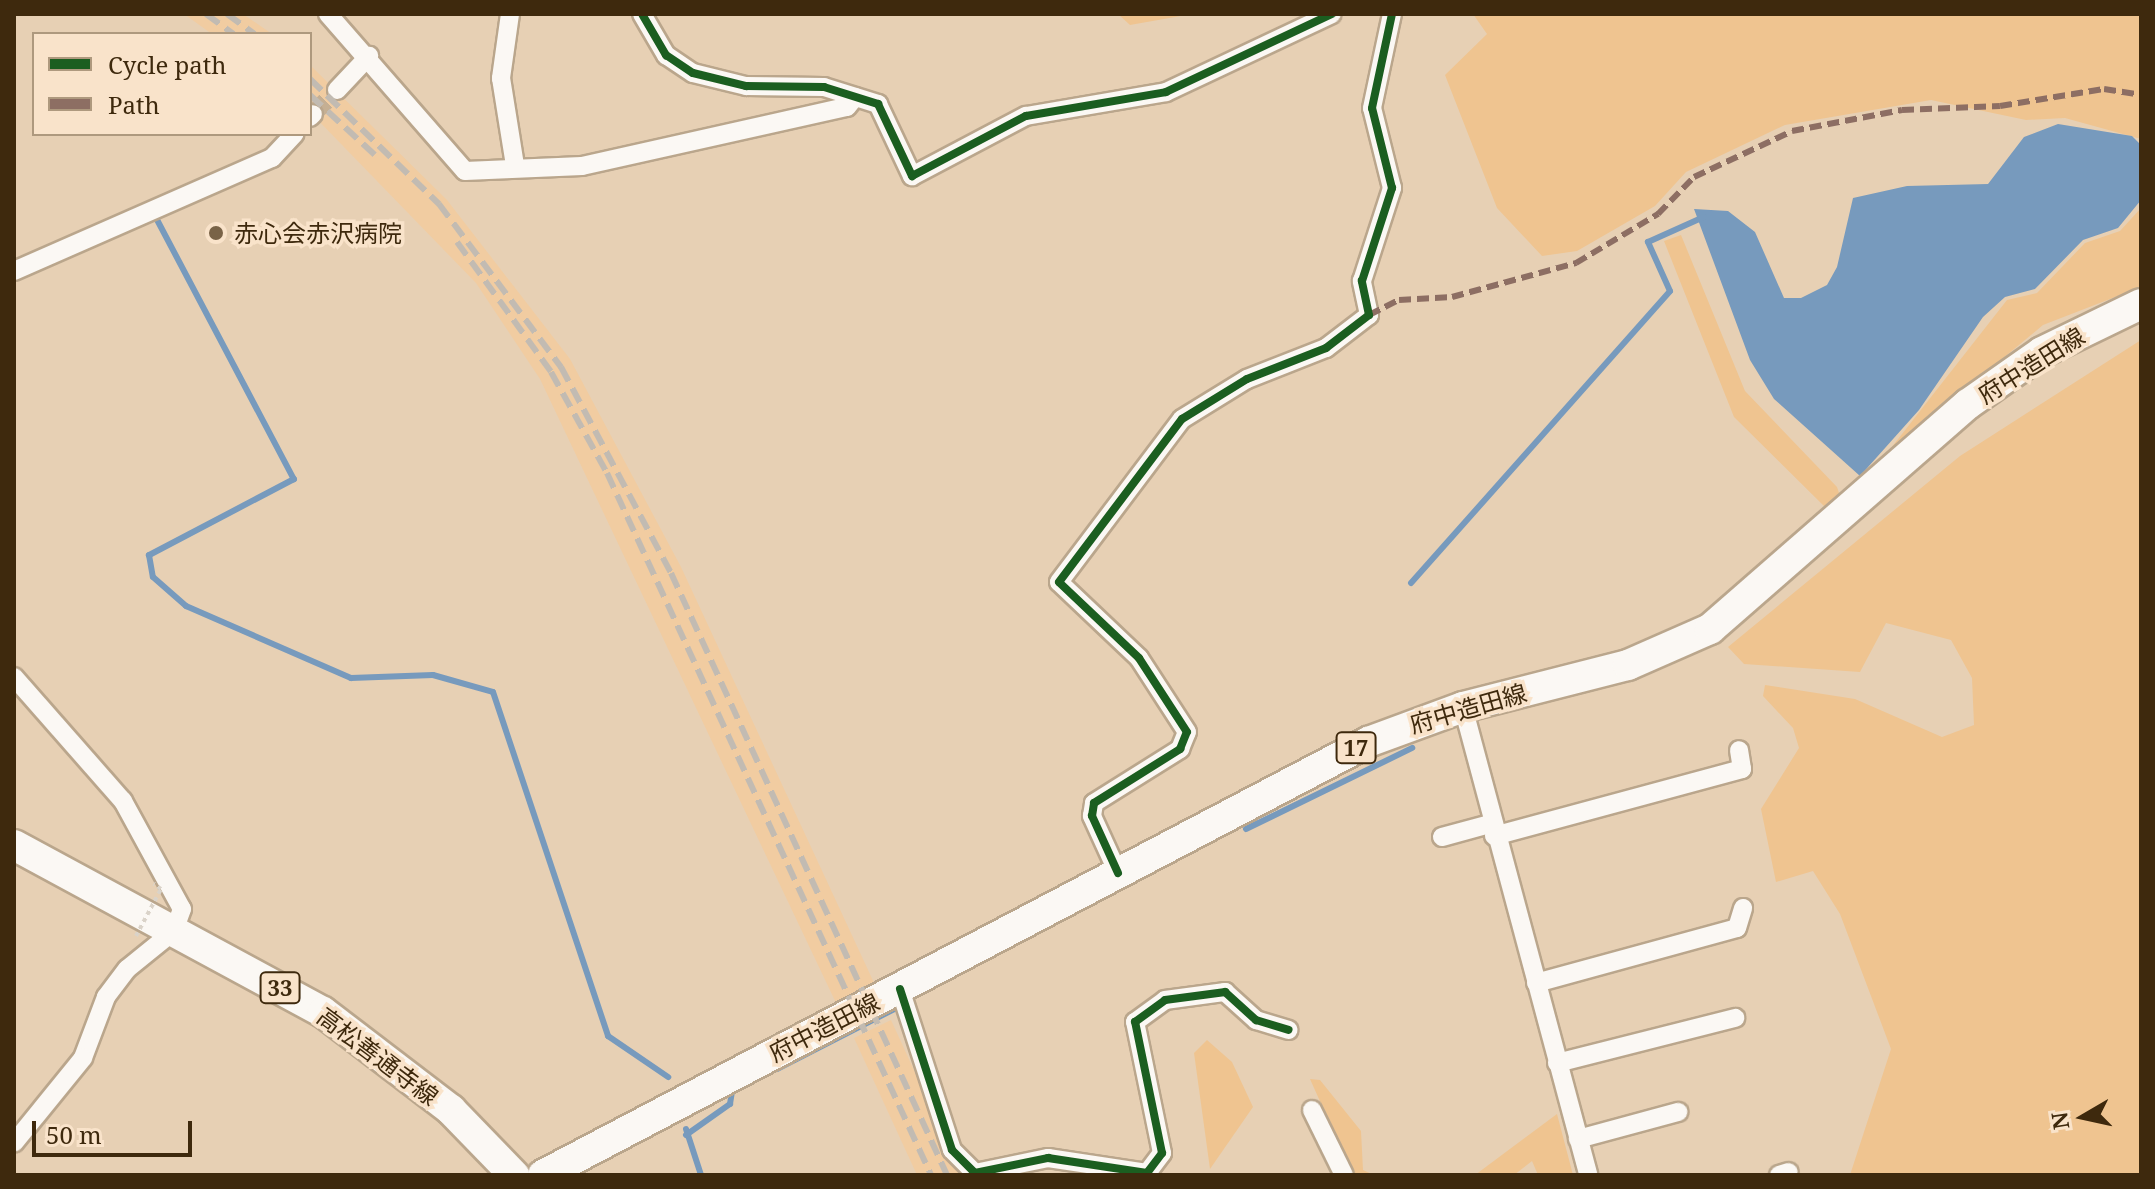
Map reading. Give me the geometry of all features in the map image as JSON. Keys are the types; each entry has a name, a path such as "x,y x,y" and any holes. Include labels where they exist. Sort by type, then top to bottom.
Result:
{"main road":[{"name":"府中造田線","path":"543,1175 1368,742 1463,707 1628,665 1710,629 1968,404 2042,352 2141,304"},
{"name":"高松善通寺線","path":"14,845 334,1020 451,1110 514,1175"}],"street":[{"path":"328,14 369,56 465,171 515,165 582,166 847,107 855,97"},
{"path":"510,14 501,78 515,165"},
{"path":"642,14 666,55 693,73 855,97 878,104 912,176 1026,116 1166,92 1332,14"},
{"path":"1118,873 1094,803 1180,749 1187,732 1139,658 1059,582 1182,419 1247,379 1326,348 1369,315 1362,281 1392,188 1372,108 1392,14"},
{"path":"337,90 369,56"},
{"path":"14,271 272,158 292,136"},
{"path":"14,677 123,801 175,888 182,909 174,931 127,969 106,997 83,1058 14,1143"},
{"path":"1463,707 1492,830 1588,1175"},
{"path":"1442,837 1492,830 1742,769 1739,750"},
{"path":"1536,983 1737,928 1743,908"},
{"path":"900,989 952,1150 975,1173 1048,1158 1147,1173 1162,1153 1135,1022 1165,1000 1225,992 1256,1020 1288,1030"},
{"path":"1557,1063 1735,1018"},
{"path":"1312,1110 1344,1175"},
{"path":"1578,1139 1678,1112"}],"path":[{"path":"136,936 161,889 154,884"}],"shaded area":[{"path":"184,14 243,14 269,32 209,32"},
{"path":"1118,14 1192,14 1130,25"},
{"path":"1473,14 2141,14 2141,139 2065,118 2026,120 1931,100 1785,125 1686,172 1655,206 1577,251 1542,256 1497,208 1445,75 1487,34"},
{"path":"312,67 447,200 570,359 681,567 876,987 837,1005 540,379 476,283 312,114"},
{"path":"2141,208 2141,287 2043,325 1884,457 2007,300 2037,293 2085,243 2120,231"},
{"path":"1681,235 1745,391 1837,487 1841,499 1828,510 1734,417 1664,241"},
{"path":"2141,340 2141,1175 1850,1175 1891,1049 1840,914 1813,871 1776,882 1761,809 1799,748 1793,728 1763,696 1765,685 1855,699 1942,737 1974,725 1972,678 1951,640 1886,623 1860,672 1744,664 1728,647 1960,456"},
{"path":"891,1020 962,1175 917,1175 854,1038"},
{"path":"1207,1040 1232,1062 1253,1107 1210,1169 1194,1053"},
{"path":"1310,1079 1320,1080 1361,1131 1363,1170 1374,1175 1353,1175"},
{"path":"1557,1114 1573,1175 1538,1175 1532,1161 1514,1175 1475,1175"}],"water":[{"path":"2058,124 2132,136 2141,145 2141,200 2118,228 2083,240 2035,289 2005,297 1983,317 1919,410 1860,476 1774,399 1750,360 1694,209 1728,211 1755,232 1784,298 1801,298 1827,285 1837,267 1853,198 1907,186 1988,184 2024,137"}],"waterway":[{"path":"154,214 294,479 149,555 153,577 186,606 351,678 433,675 493,692 608,1036 668,1077"},
{"path":"1411,583 1670,291 1648,242 1704,217"},
{"path":"1246,829 1412,748"},
{"path":"777,1069 902,1005"},
{"path":"686,1135 730,1104 732,1092"},
{"path":"686,1129 701,1175"}],"tunnel":[{"path":"313,114 337,90"}],"railway":[{"path":"206,14 231,32"},
{"path":"227,14 252,32"},
{"path":"312,81 439,204 561,367 671,573 947,1175"},
{"path":"312,97 375,155"},
{"path":"457,242 551,372 607,473 931,1175"}],"marked path":[{"path":"1369,315 1399,300 1452,297 1576,263 1658,214 1694,177 1792,131 1902,110 2000,106 2104,89 2141,95"}],"cycle path":[{"path":"642,14 666,55 693,73 746,86 824,87 878,104 912,176 1026,116 1166,92 1332,14"},
{"path":"1118,873 1092,816 1094,803 1180,749 1187,732 1139,658 1059,582 1182,419 1247,379 1326,348 1369,315 1362,281 1392,188 1372,108 1392,14"},
{"path":"900,989 952,1150 975,1173 1048,1158 1147,1173 1162,1153 1135,1022 1165,1000 1225,992 1256,1020 1288,1030"}],"place":[{"name":"赤心会赤沢病院","path":"216,233"}]}
